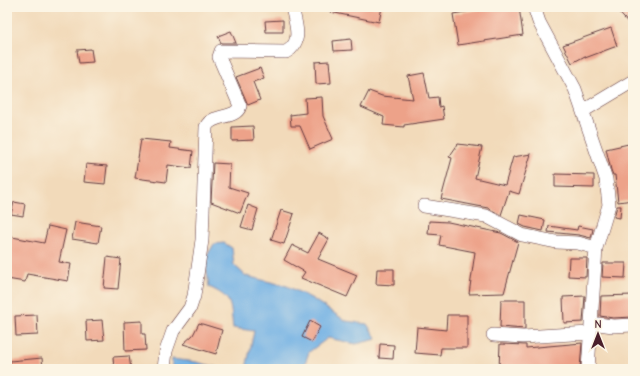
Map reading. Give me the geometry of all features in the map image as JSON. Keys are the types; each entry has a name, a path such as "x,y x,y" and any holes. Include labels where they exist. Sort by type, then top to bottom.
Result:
{"street":[{"path":"164,369 166,351 173,331 190,308 194,296 202,240 206,126 208,122 213,119 235,113 240,106 219,57 219,53 221,51 286,52 297,43 298,35 292,7"},
{"path":"534,7 539,22 575,89 606,179 609,205 596,248 588,369"},
{"path":"583,111 633,81"},
{"path":"424,206 486,216 522,235 556,242 578,243 596,248"},
{"path":"493,335 523,336 590,328 633,325"}],"water":[{"path":"224,243 232,248 234,265 246,276 287,286 311,298 346,321 367,324 377,339 356,344 328,338 309,352 303,369 246,369 254,331 233,328 229,302 217,291 209,287 205,259 214,244"},
{"path":"172,359 196,362 224,369 172,369"}],"building":[{"path":"330,7 382,7 379,22 330,12"},
{"path":"495,7 519,7 523,35 458,45 453,14"},
{"path":"614,7 633,7 633,28"},
{"path":"283,20 283,32 266,32 265,21"},
{"path":"611,28 617,46 585,58 585,56 572,63 563,45"},
{"path":"231,31 236,43 221,43 218,36"},
{"path":"351,39 352,50 334,51 333,41"},
{"path":"91,49 93,62 79,63 77,50"},
{"path":"329,61 331,83 316,84 315,62"},
{"path":"260,68 264,78 253,82 260,100 248,105 236,77"},
{"path":"424,73 429,98 438,97 439,107 442,106 444,119 404,125 404,127 383,125 384,117 361,107 369,91 382,96 413,99 408,76"},
{"path":"322,97 323,116 333,139 310,149 300,126 291,126 290,115 306,113 305,98"},
{"path":"253,126 254,140 232,141 232,127"},
{"path":"141,139 171,142 170,148 193,151 191,168 168,165 166,182 135,178"},
{"path":"633,143 633,200 618,202 615,175 613,175 611,170 606,149"},
{"path":"458,144 482,147 475,178 505,185 513,157 531,154 519,194 509,191 501,215 488,208 441,199 452,158 449,157"},
{"path":"213,163 230,164 229,187 248,193 240,213 211,202"},
{"path":"86,164 107,166 105,184 84,182"},
{"path":"555,174 594,175 594,188 555,187"},
{"path":"14,202 25,204 23,216 11,214"},
{"path":"248,205 258,209 252,230 241,227"},
{"path":"617,206 621,206 620,218 614,217"},
{"path":"281,210 294,214 284,244 271,240"},
{"path":"521,215 545,220 543,231 519,224"},
{"path":"429,221 448,222 501,233 518,242 504,293 469,294 475,252 439,245 441,235 428,234"},
{"path":"75,222 101,226 98,243 72,239"},
{"path":"48,226 66,230 59,262 71,264 68,281 27,274 25,282 7,279 7,236 44,243"},
{"path":"549,226 577,230 578,226 593,229 591,238 579,235 548,232"},
{"path":"319,233 329,239 318,259 357,275 347,297 301,278 305,272 284,260 292,245 308,253"},
{"path":"107,257 121,259 118,289 104,288"},
{"path":"569,258 587,258 586,277 568,276"},
{"path":"603,263 626,263 625,278 602,277"},
{"path":"377,269 394,269 394,285 376,284"},
{"path":"633,295 633,317 613,318 600,316 601,296"},
{"path":"585,296 583,322 564,323 563,297"},
{"path":"501,300 525,300 525,329 500,327"},
{"path":"37,315 38,335 16,336 15,316"},
{"path":"447,315 467,315 467,348 441,348 440,355 415,353 417,327 446,330"},
{"path":"102,320 104,340 87,341 86,321"},
{"path":"142,321 142,334 145,334 146,350 125,351 124,322"},
{"path":"310,321 320,327 312,342 302,337"},
{"path":"199,323 222,330 216,354 183,344 193,335"},
{"path":"582,343 580,369 499,369 500,344 526,345 526,348"},
{"path":"380,344 394,345 393,359 379,358"},
{"path":"129,356 131,369 114,369 113,357"},
{"path":"42,358 43,369 10,369 10,361"}]}
